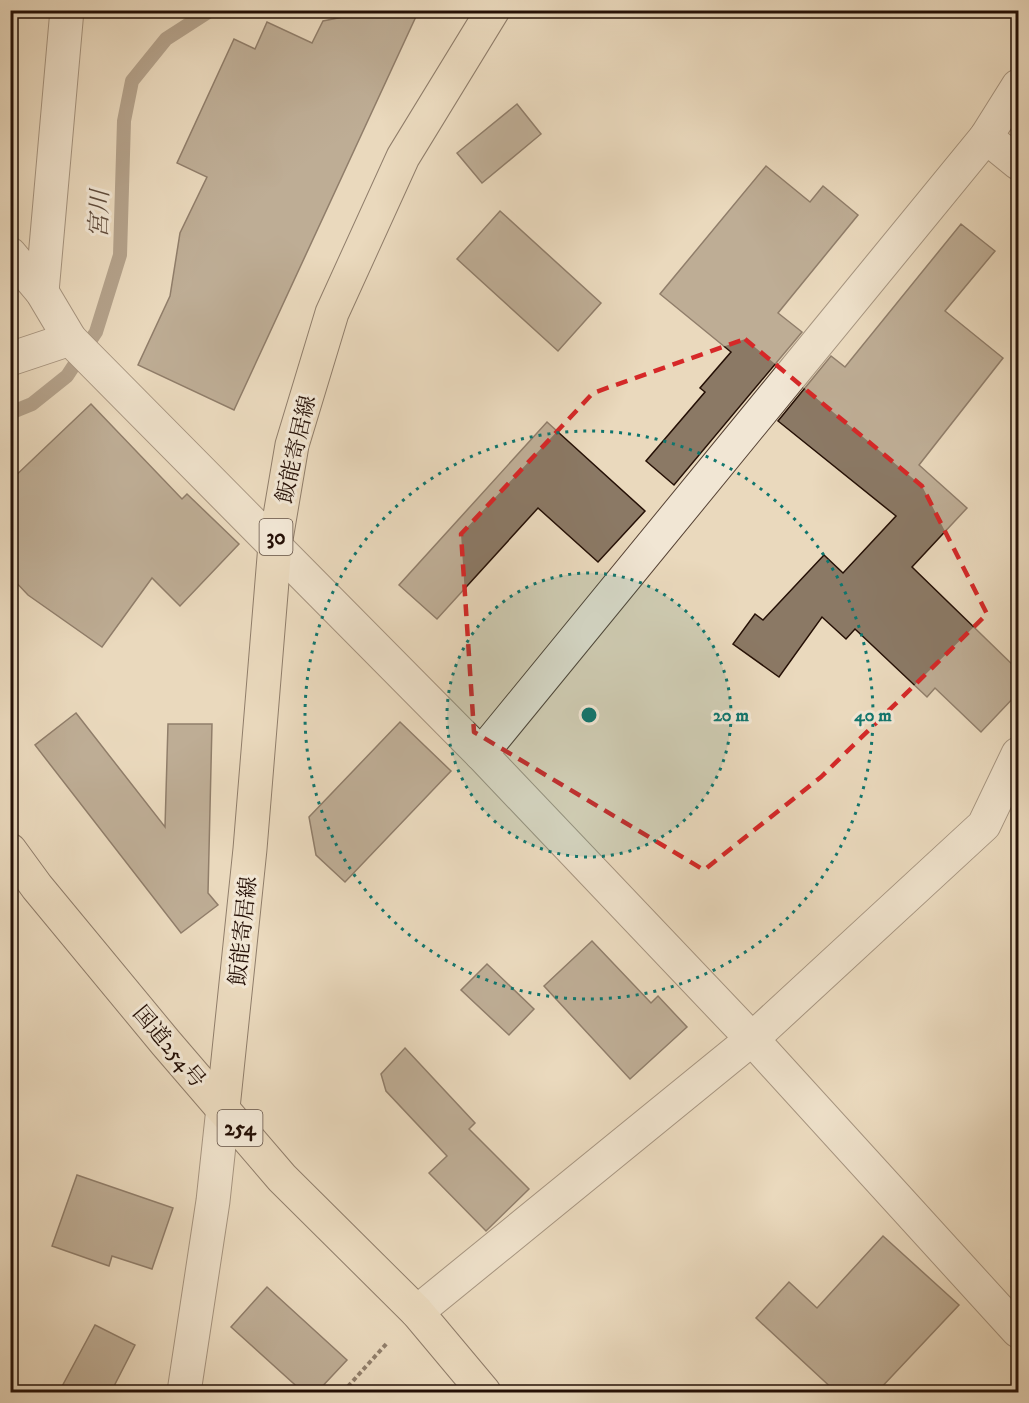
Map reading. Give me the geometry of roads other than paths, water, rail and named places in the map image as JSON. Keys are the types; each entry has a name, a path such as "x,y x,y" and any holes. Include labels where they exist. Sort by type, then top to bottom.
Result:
{"main road":[{"name":"飯能寄居線","path":"223,1108 250,849 275,545 292,445 332,314 403,157 493,10"},
{"name":"国道254号","path":"10,850 37,887 282,1178 417,1312 484,1392"}],"street":[{"path":"42,292 67,10"},
{"path":"481,754 986,137 1018,86"},
{"path":"986,137 1018,163"},
{"path":"10,254 42,292 71,340 481,754 752,1039 1018,1331"},
{"path":"10,359 71,340"},
{"path":"417,1312 752,1039 984,825 1018,754"},
{"path":"184,1392 213,1201 223,1108"}],"waterway":[{"name":"宮川","path":"10,413 32,404 67,376 96,332 120,255 124,121 132,81 166,39 211,10"}]}
